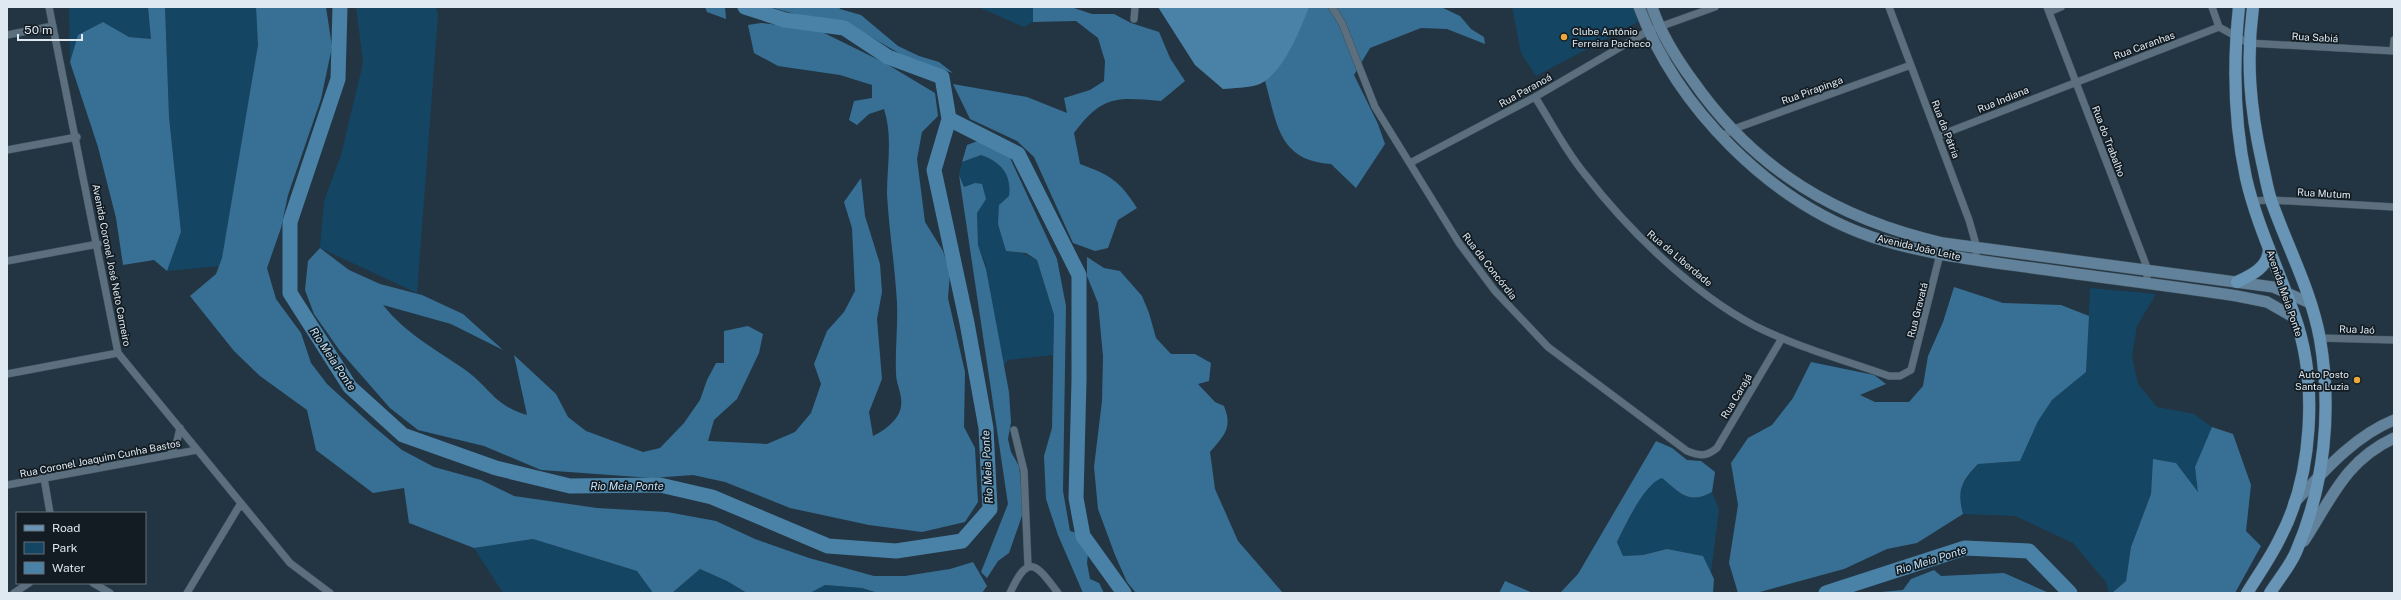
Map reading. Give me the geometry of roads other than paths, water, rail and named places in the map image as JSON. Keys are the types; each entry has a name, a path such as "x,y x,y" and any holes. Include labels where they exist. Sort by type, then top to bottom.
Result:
{"main road":[{"name":"Avenida Meia Ponte","path":"2239,7 2236,36 2235,75 2239,131 2246,178 2295,318 2308,380 2309,420 2304,466 2294,503 2281,537 2247,593"},
{"name":"Avenida Meia Ponte","path":"2253,7 2248,43 2250,88 2255,129 2271,200 2292,252 2310,303 2320,338 2326,409 2320,476 2296,553 2270,593"},
{"path":"2239,131 2255,129"},
{"path":"2238,282 2249,277 2261,267 2269,255 2269,247"}],"street":[{"name":"Avenida Coronel José Neto Carneiro","path":"49,7 77,137 118,353 290,563 330,593"},
{"path":"1134,19 1135,7"},
{"name":"Rua da Concórdia","path":"1332,7 1342,23 1375,107 1459,243 1508,306 1548,347 1681,446 1700,456"},
{"name":"Avenida João Leite","path":"1639,7 1704,118 1721,138 1772,182 1797,199 1839,223 1871,236 1940,254 2146,283 2259,301 2278,307 2295,318"},
{"name":"Avenida João Leite","path":"1652,7 1653,29 1713,110 1731,130 1781,174 1845,212 1910,235 1977,248 2238,282 2285,291 2310,303"},
{"name":"Rua Paranoá","path":"1410,163 1534,96 1653,29 1715,7"},
{"name":"Rua da Pátria","path":"1889,7 1938,136 1977,248 1975,260"},
{"path":"2048,10 2061,7"},
{"path":"2212,7 2219,27"},
{"name":"Rua do Trabalho","path":"2048,10 2148,270 2146,283"},
{"path":"7,35 53,26"},
{"name":"Rua Sabiá","path":"2219,27 2248,43 2394,51"},
{"name":"Rua Caranhas","path":"2076,81 2219,27"},
{"path":"2394,40 2394,51"},
{"name":"Rua Pirapinga","path":"1721,138 1731,130 1910,65"},
{"name":"Rua Indiana","path":"1938,136 2076,81"},
{"name":"Rua da Liberdade","path":"1534,96 1583,173 1639,238 1694,285 1754,325 1782,338 1888,376 1900,376 1911,370"},
{"path":"7,150 77,137"},
{"name":"Rua Mutum","path":"2253,201 2271,200 2394,207"},
{"path":"7,262 98,244"},
{"name":"Rua Gravatá","path":"1911,370 1940,254"},
{"name":"Rua Carajá","path":"1700,456 1710,454 1717,448 1782,338"},
{"name":"Rua Jaó","path":"2320,338 2394,340"},
{"path":"7,374 118,353"},
{"path":"2294,503 2320,476 2364,437 2394,420"},
{"path":"170,454 177,441 180,428"},
{"path":"1014,430 1024,471 1028,566"},
{"path":"2296,553 2336,487 2358,461 2394,438"},
{"name":"Rua Coronel Joaquim Cunha Bastos","path":"7,485 197,450"},
{"path":"44,478 50,512"},
{"path":"187,593 241,503"},
{"path":"1010,593 1022,569 1028,566 1034,567 1047,578 1058,593"},
{"path":"14,593 28,584"},
{"path":"95,584 110,593"}],"water":[{"path":"1158,7 1309,7 1301,28 1289,52 1274,73 1257,85 1223,89 1195,65"}],"waterway":[{"name":"Rio Meia Ponte","path":"340,7 338,79 290,222 290,293 350,387 403,435 496,468 570,486 660,485 712,497 828,546 896,551 962,541 990,509 986,428 967,323 934,170 949,119 942,77 888,57 844,28 785,20 745,7"},
{"name":"Rio Meia Ponte","path":"949,119 1018,154 1079,275 1079,380 1076,498 1083,536 1124,593"},
{"name":"Rio Meia Ponte","path":"1826,593 1965,548 2029,551 2070,593"}],"place":[{"name":"Clube Antônio Ferreira Pacheco","path":"1564,37"},
{"name":"Auto Posto Santa Luzia","path":"2357,380"}]}
